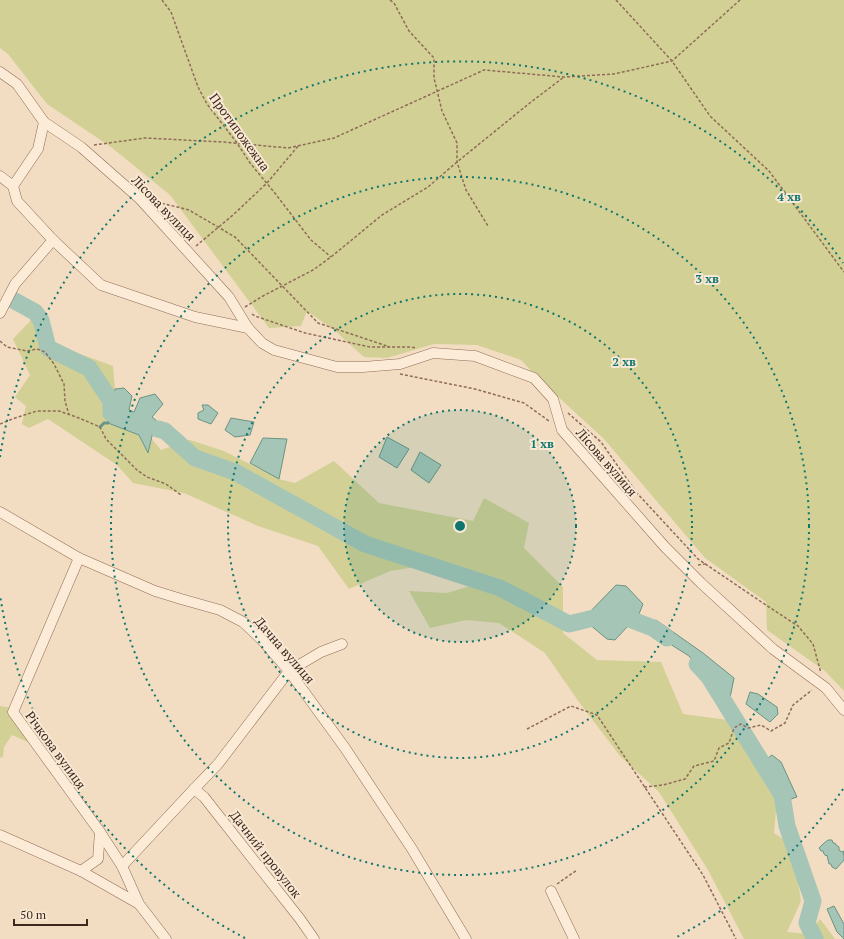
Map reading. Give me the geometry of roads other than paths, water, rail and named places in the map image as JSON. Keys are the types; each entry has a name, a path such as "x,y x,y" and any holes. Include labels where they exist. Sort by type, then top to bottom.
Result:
{"street":[{"name":"Лісова вулиця","path":"0,72 17,84 44,122 81,147 139,198 241,309 248,328 262,343 274,350 337,367 363,367 400,364 433,353 475,356 534,378 553,399 562,430 665,547 696,578 773,649 823,686 844,710"},
{"path":"13,186 38,149 44,122"},
{"path":"0,176 13,186 16,201 53,240 101,285 195,317 248,328"},
{"path":"0,314 15,284 53,240"},
{"name":"Дачна вулиця","path":"0,512 79,558 155,591 220,610 243,622 289,671 345,748 412,849 466,939"},
{"name":"Річкова вулиця","path":"79,558 13,712 100,832 122,866 139,904"},
{"path":"122,866 218,764 289,671 321,652 342,644"},
{"name":"Дачний провулок","path":"194,789 204,797 314,939"},
{"path":"81,871 98,859 100,832"},
{"path":"0,835 81,871 139,904 166,939"},
{"path":"551,891 574,939"}],"waterway":[{"path":"13,300 35,312 41,320 48,348 89,368 111,401 111,413 127,420"},
{"path":"100,427 104,423 108,423"},
{"path":"158,429 165,431 195,458 235,472 365,544 500,588 569,624 614,613 653,628 667,638"},
{"path":"697,664 709,677 782,795 787,826 813,901 807,923 815,939"}]}
